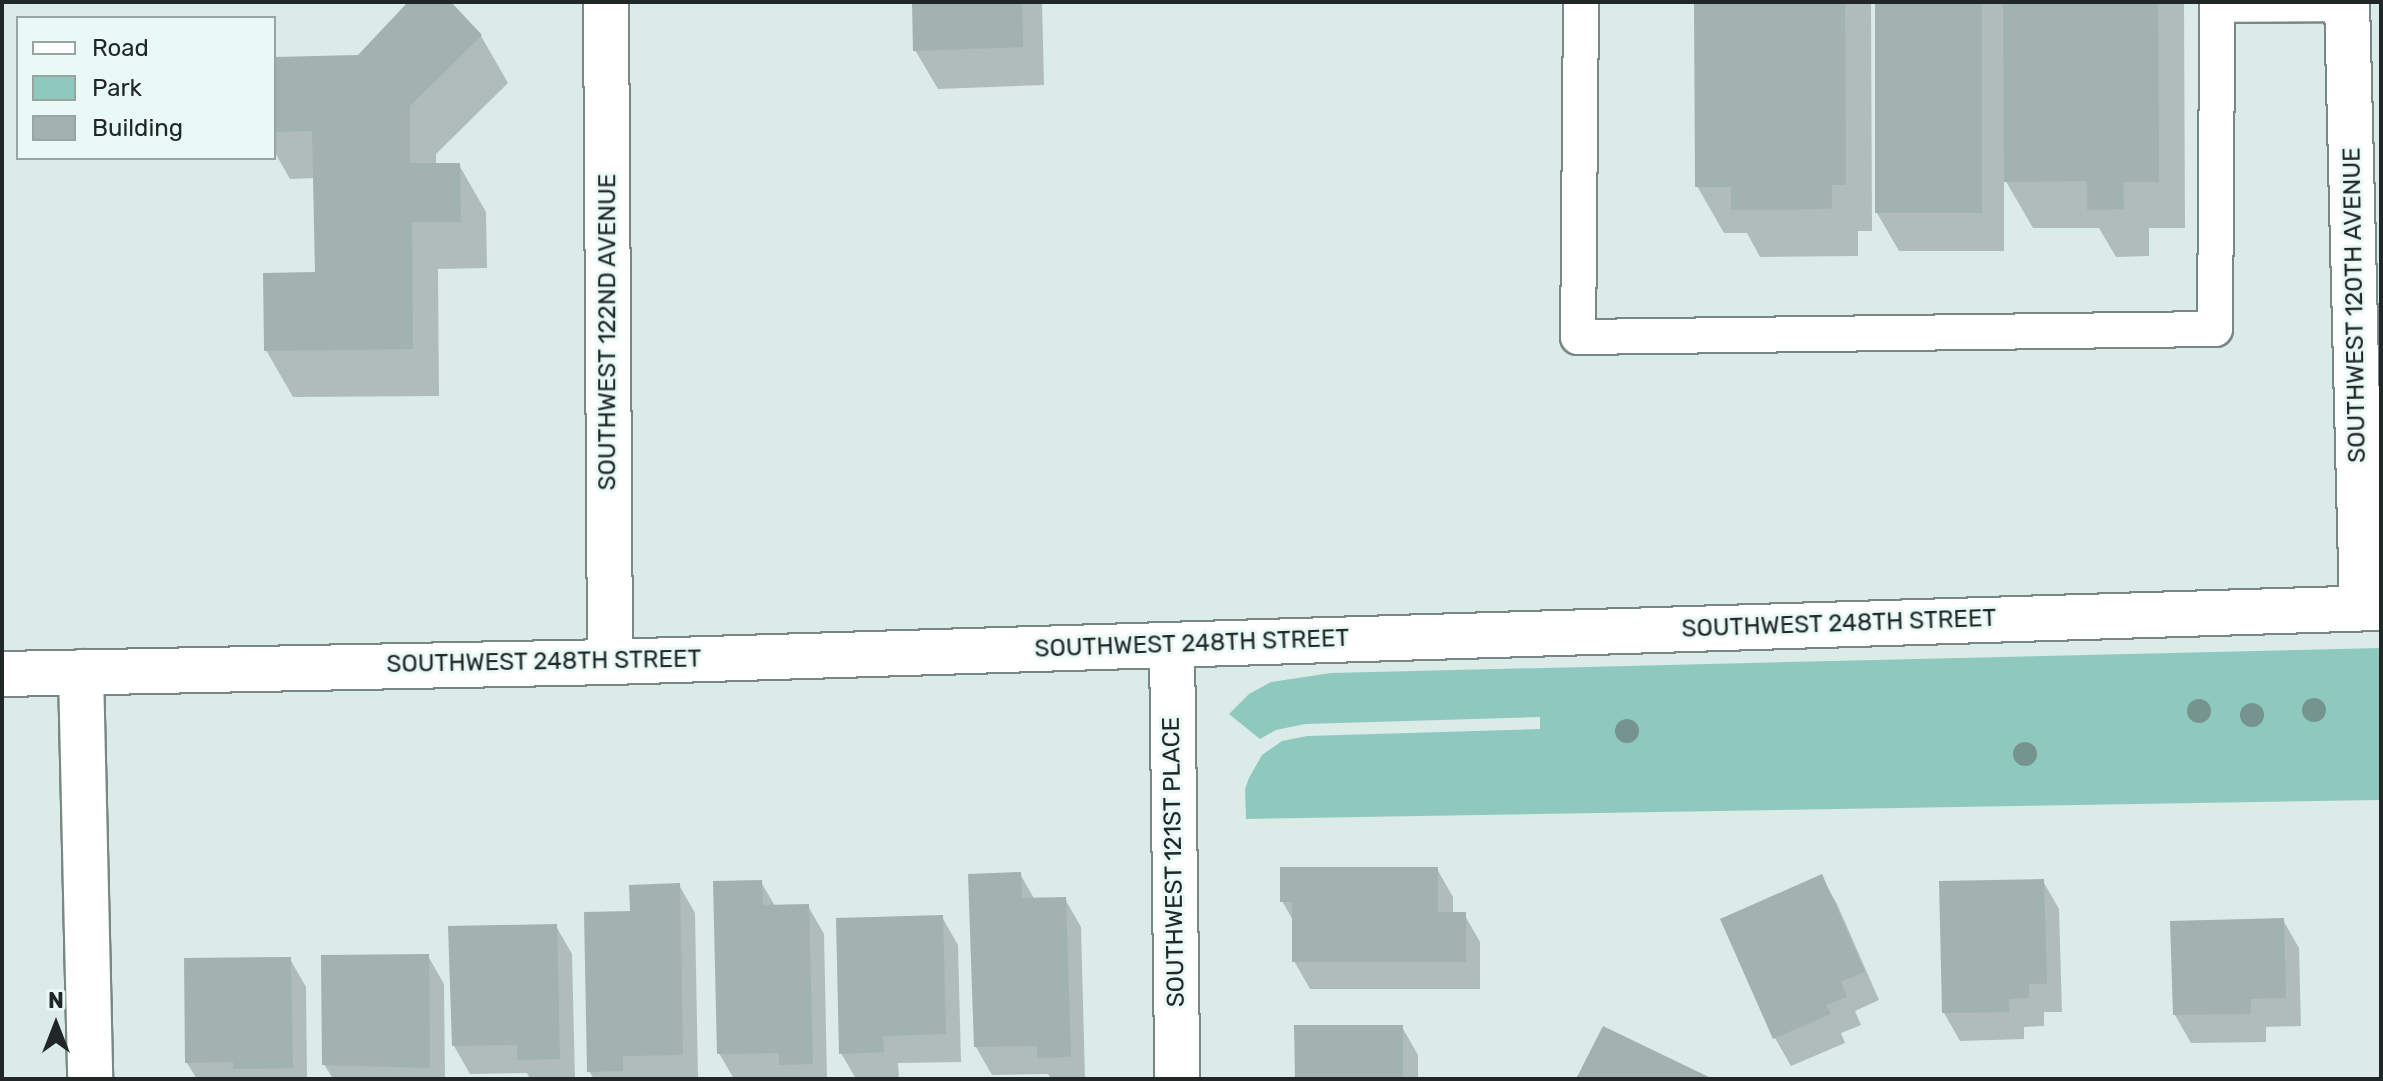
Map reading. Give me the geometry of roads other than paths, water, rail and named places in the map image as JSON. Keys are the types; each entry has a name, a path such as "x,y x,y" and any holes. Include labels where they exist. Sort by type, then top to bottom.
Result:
{"street":[{"name":"SOUTHWEST 122ND AVENUE","path":"606,2 610,662"},
{"name":"SOUTHWEST 120TH AVENUE","path":"2347,3 2371,608"},
{"name":"SOUTHWEST 248TH STREET","path":"2,674 610,662 2371,608"},
{"name":"SOUTHWEST 121ST PLACE","path":"1172,645 1177,1079"},
{"path":"81,672 90,1079"}],"lane":[{"path":"1581,2 1578,337 2215,329 2217,3 2347,3"}]}
